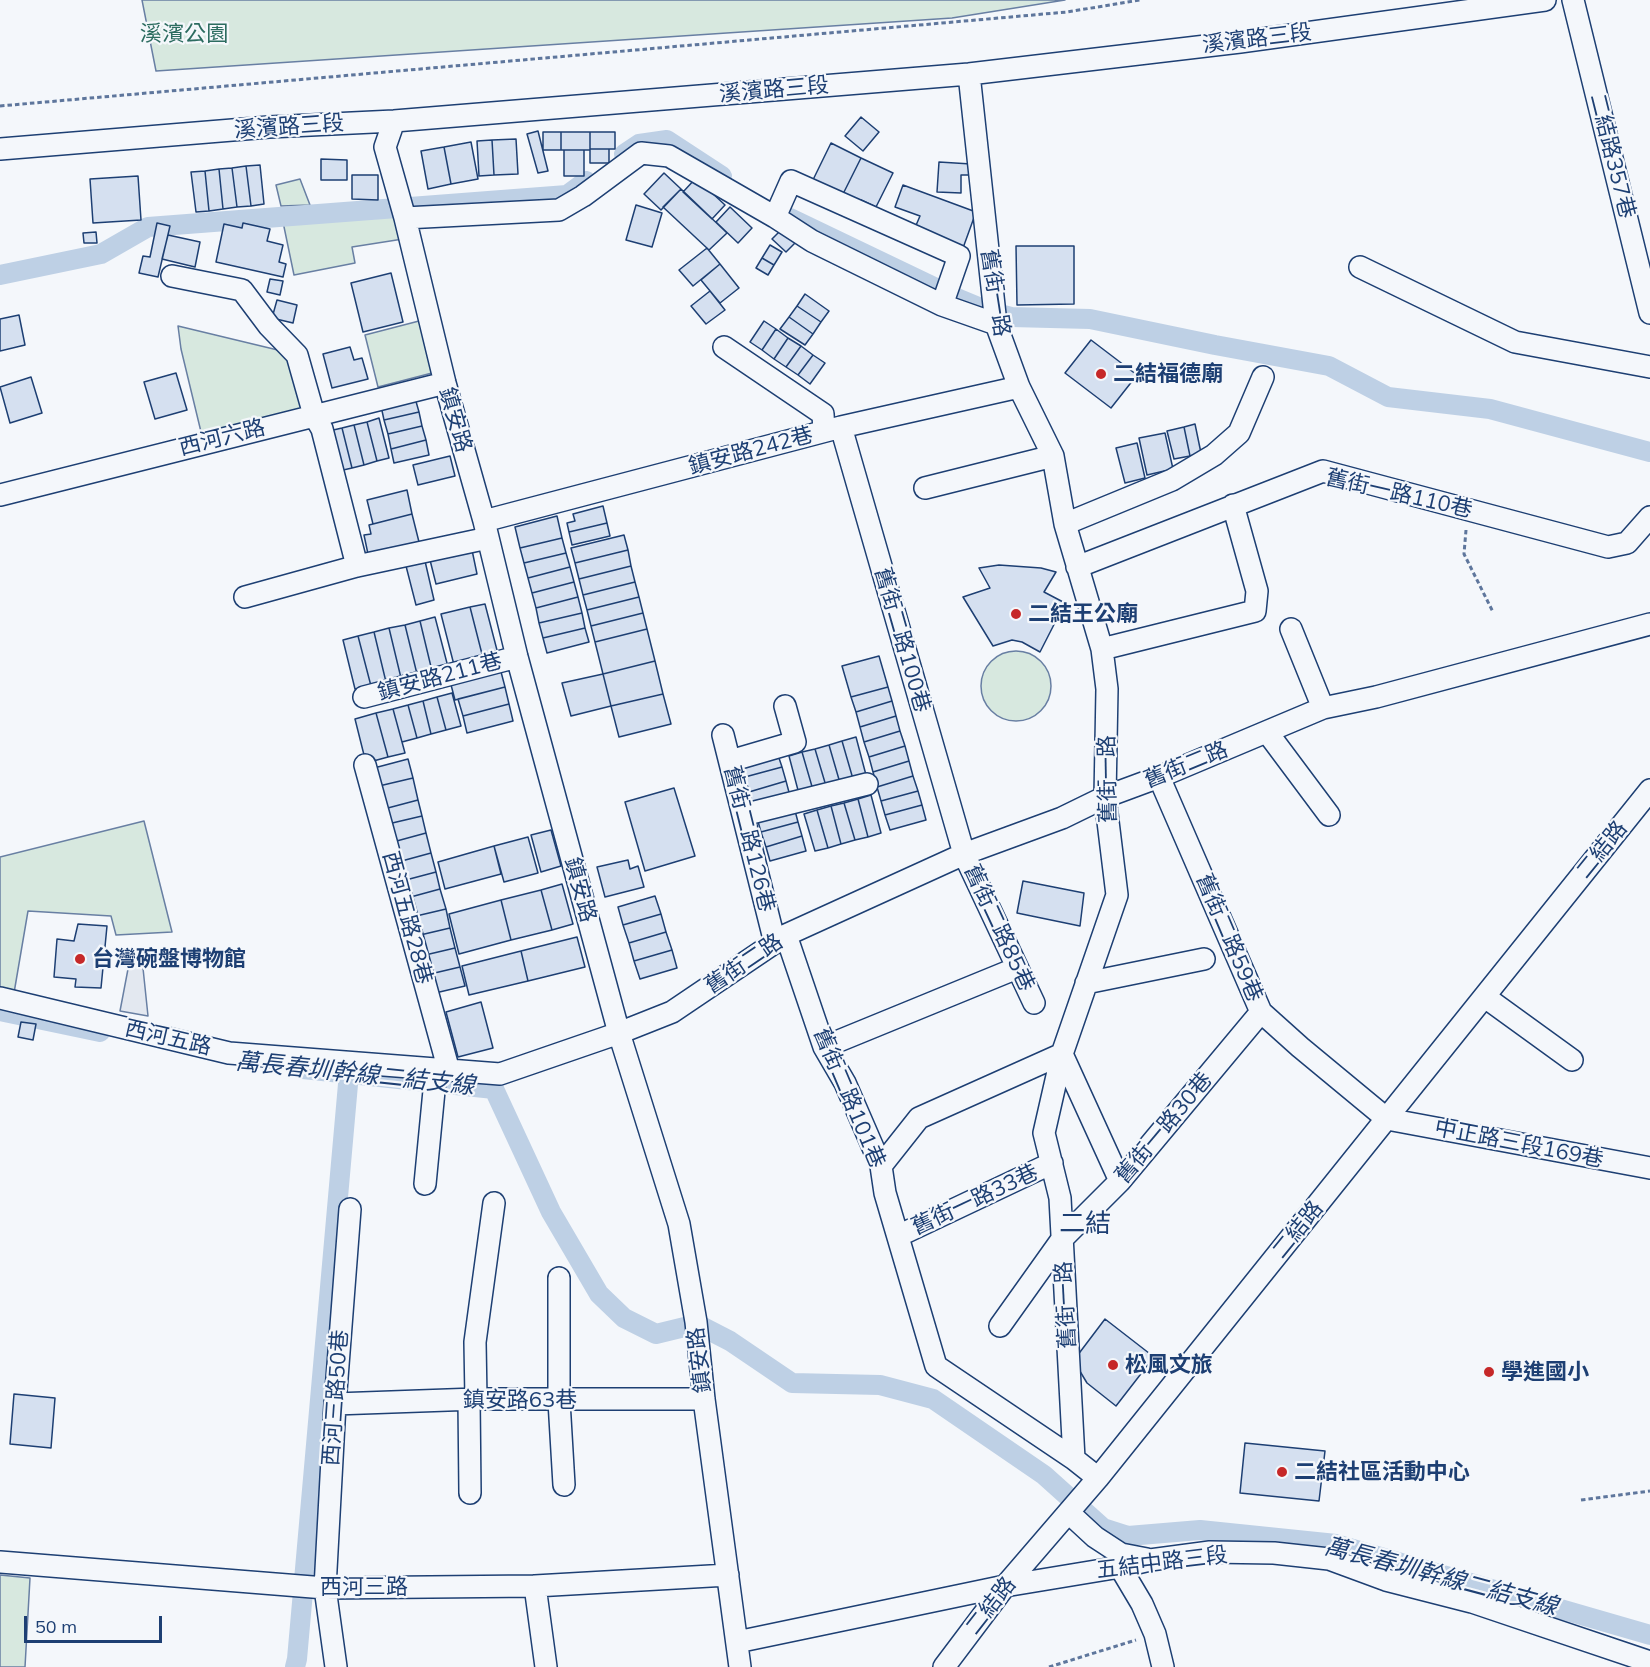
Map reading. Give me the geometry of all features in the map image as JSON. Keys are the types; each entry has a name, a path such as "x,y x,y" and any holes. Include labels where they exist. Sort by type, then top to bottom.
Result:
{"street":[{"name":"溪濱路三段","path":"0,149 268,127 394,121 969,74 1240,42 1545,0"},
{"name":"二結路357巷","path":"1573,0 1650,313"},
{"name":"舊街一路","path":"969,74 996,324 1019,387 1053,456 1065,524 1102,649 1107,689 1105,797 1117,895 1062,1054 1044,1133 1060,1198 1074,1459"},
{"name":"鎮安路","path":"394,121 385,147 396,193 405,218 445,383 486,529 517,657 619,1033 680,1224 696,1322 704,1399 740,1667"},
{"path":"405,218 559,210 583,196 641,153 669,156 812,241 942,305 996,324"},
{"path":"775,217 791,181 959,256 942,305"},
{"path":"1360,267 1515,342 1650,367"},
{"path":"172,276 242,290 269,326 297,356 314,415 322,429 357,566"},
{"name":"舊街二路100巷","path":"724,347 823,414 833,429 964,854"},
{"path":"1065,524 1172,480 1214,455 1239,433 1263,377"},
{"name":"西河六路","path":"0,495 445,383"},
{"name":"鎮安路242巷","path":"245,597 833,429 1019,387"},
{"path":"925,488 1053,456"},
{"name":"舊街一路110巷","path":"1077,567 1323,471 1608,547 1627,543 1650,517"},
{"path":"1102,649 1255,611 1257,591 1233,505"},
{"name":"舊街二路","path":"619,1033 672,1012 781,939 964,854 1062,818 1105,797 1159,777 1323,708 1376,697 1650,624"},
{"path":"1291,629 1323,708"},
{"name":"鎮安路211巷","path":"364,697 517,657"},
{"path":"730,761 795,742 785,706"},
{"path":"1267,732 1329,815"},
{"name":"舊街二路126巷","path":"723,735 743,814 781,939"},
{"name":"西河五路28巷","path":"365,765 442,1070 434,1095 425,1184"},
{"name":"舊街二路59巷","path":"1159,777 1261,1012 1387,1119"},
{"path":"743,814 867,784"},
{"name":"二結路","path":"944,1667 1005,1586 1081,1498 1650,790"},
{"name":"舊街二路85巷","path":"964,854 1034,1003"},
{"name":"舊街二路101巷","path":"781,939 824,1047 845,1083 881,1166 885,1192 936,1366 1074,1459"},
{"path":"1086,983 1204,959"},
{"path":"824,1047 1017,968"},
{"path":"1485,997 1572,1060"},
{"name":"西河五路","path":"0,998 229,1053 500,1074 619,1033"},
{"name":"舊街一路30巷","path":"1000,1326 1062,1239 1120,1181 1261,1012"},
{"path":"881,1166 919,1118 1062,1054 1120,1181"},
{"name":"中正路三段169巷","path":"1387,1119 1643,1163"},
{"name":"舊街一路33巷","path":"898,1236 1052,1163"},
{"path":"470,1492 475,1342 494,1203"},
{"name":"西河三路50巷","path":"336,1667 325,1588 335,1404 350,1209"},
{"path":"559,1278 559,1401 564,1485"},
{"name":"鎮安路63巷","path":"335,1404 473,1400 704,1399"},
{"path":"1074,1459 1081,1498 1095,1537 1121,1554 1150,1560"},
{"name":"五結中路三段","path":"737,1642 1005,1586 1150,1560 1210,1552 1274,1553 1329,1558 1386,1580 1472,1602 1650,1662"},
{"name":"西河三路","path":"0,1562 325,1588 535,1586 728,1575"},
{"path":"1120,1567 1142,1604 1155,1634 1163,1667"},
{"path":"535,1586 546,1667"}],"path":[{"path":"0,106 1067,12 1140,0"},
{"path":"1467,509 1464,554 1493,612"},
{"path":"1581,1500 1650,1491"},
{"path":"1049,1667 1155,1634"}],"green space":[{"name":"溪濱公園","path":"142,0 1065,0 952,18 156,71"},
{"path":"300,179 310,205 281,206 276,185"},
{"path":"394,211 403,239 352,247 355,263 294,275 283,222"},
{"path":"419,321 432,373 378,387 365,335"},
{"path":"178,326 286,352 304,409 202,436 181,349"},
{"path":"1016,651 1035,657 1045,667 1051,686 1045,705 1035,715 1016,721 997,715 987,705 981,686 987,667 997,657"},
{"path":"144,821 172,932 116,935 111,916 28,911 14,993 0,989 0,857"},
{"path":"0,1575 30,1578 25,1667 0,1667"}],"shaded area":[{"path":"132,948 141,949 148,1016 120,1011"}],"building":[{"path":"861,117 879,132 863,151 845,136"},
{"path":"538,131 548,171 538,173 527,134"},
{"path":"543,132 561,132 561,150 543,150"},
{"path":"561,132 590,132 590,150 561,150"},
{"path":"590,132 615,132 615,149 590,149"},
{"path":"516,139 518,174 494,175 492,140"},
{"path":"492,140 494,175 479,176 477,141"},
{"path":"471,142 478,179 451,184 444,147"},
{"path":"831,143 861,158 839,202 809,188"},
{"path":"444,147 451,184 428,189 421,151"},
{"path":"590,149 609,149 609,163 590,163"},
{"path":"564,150 584,150 584,176 564,176"},
{"path":"861,158 893,173 876,207 861,200 856,211 839,202"},
{"path":"321,159 347,160 347,180 321,180"},
{"path":"939,162 971,164 971,175 961,175 961,193 937,192"},
{"path":"260,165 264,204 251,206 246,166"},
{"path":"246,166 251,206 237,207 232,168"},
{"path":"232,168 237,207 223,209 219,169"},
{"path":"219,169 223,209 209,211 205,171"},
{"path":"205,171 209,211 196,212 191,172"},
{"path":"664,173 681,189 661,210 644,194"},
{"path":"352,175 378,175 378,200 352,199"},
{"path":"138,176 141,220 93,223 90,179"},
{"path":"696,178 725,205 712,219 683,192"},
{"path":"903,185 976,212 963,248 914,230 920,216 895,207"},
{"path":"681,189 727,233 709,250 663,207"},
{"path":"636,205 662,213 652,247 626,240"},
{"path":"730,207 752,228 738,243 716,222"},
{"path":"157,223 170,226 158,277 139,273 143,256 150,257"},
{"path":"243,223 270,229 267,241 283,245 279,262 286,264 283,277 216,262 224,224 242,228"},
{"path":"782,229 796,242 786,252 772,239"},
{"path":"96,232 97,243 84,243 83,233"},
{"path":"168,235 200,242 195,267 162,259"},
{"path":"770,245 782,252 774,265 762,258"},
{"path":"1016,246 1074,246 1074,304 1017,305"},
{"path":"707,248 720,264 693,286 679,270"},
{"path":"762,258 774,265 768,275 756,268"},
{"path":"720,264 739,288 720,303 701,280"},
{"path":"391,273 403,322 363,332 351,283"},
{"path":"270,279 283,281 280,295 267,292"},
{"path":"710,291 725,310 706,324 691,306"},
{"path":"805,294 829,311 821,322 797,306"},
{"path":"277,300 297,305 293,323 272,318"},
{"path":"797,306 821,322 813,334 789,317"},
{"path":"19,315 25,345 0,351 0,319"},
{"path":"789,317 813,334 805,345 780,329"},
{"path":"764,321 776,329 762,350 750,342"},
{"path":"776,329 788,338 774,359 762,350"},
{"path":"788,338 801,346 786,367 774,359"},
{"name":"二結福德廟","path":"1091,340 1137,375 1111,408 1065,373"},
{"path":"801,346 813,355 798,375 786,367"},
{"path":"350,347 354,360 362,358 368,379 332,388 323,354"},
{"path":"813,355 825,363 810,384 798,375"},
{"path":"176,373 187,410 155,419 144,382"},
{"path":"31,377 42,413 10,423 0,387"},
{"path":"415,398 419,412 384,420 381,406"},
{"path":"419,412 422,426 388,434 384,420"},
{"path":"379,418 389,458 377,461 367,422"},
{"path":"367,422 377,461 364,465 354,425"},
{"path":"1195,424 1201,453 1190,456 1184,427"},
{"path":"354,425 364,465 352,468 342,428"},
{"path":"422,426 426,440 391,449 388,434"},
{"path":"1184,427 1190,456 1174,459 1167,431"},
{"path":"342,428 352,468 339,471 329,431"},
{"path":"1165,433 1173,469 1147,475 1139,438"},
{"path":"426,440 429,455 394,463 391,449"},
{"path":"1137,443 1145,478 1125,483 1116,448"},
{"path":"450,456 455,476 418,485 413,465"},
{"path":"407,490 412,514 373,524 367,500"},
{"path":"603,506 607,523 569,532 567,523 575,521 573,514"},
{"path":"412,514 419,542 368,554 364,535 371,534 369,525"},
{"path":"557,516 562,538 520,548 515,527"},
{"path":"607,523 610,536 572,545 569,532"},
{"path":"624,535 628,550 575,563 571,548"},
{"path":"562,538 566,553 524,563 520,548"},
{"path":"472,550 477,574 436,584 430,560"},
{"path":"628,550 631,566 579,579 575,563"},
{"path":"566,553 570,567 528,578 524,563"},
{"path":"425,561 434,600 416,605 406,566"},
{"name":"二結王公廟","path":"999,565 1041,568 1056,572 1044,592 1065,603 1040,652 1022,642 1012,640 993,646 963,597 990,588 979,568"},
{"path":"631,566 635,582 583,595 579,579"},
{"path":"570,567 574,582 532,593 528,578"},
{"path":"574,582 578,597 536,608 532,593"},
{"path":"635,582 639,597 587,610 583,595"},
{"path":"578,597 582,613 539,623 536,608"},
{"path":"639,597 643,613 591,626 587,610"},
{"path":"485,604 498,654 483,658 470,607"},
{"path":"470,607 483,658 454,665 441,614"},
{"path":"582,613 585,628 543,638 539,623"},
{"path":"643,613 647,629 595,642 591,626"},
{"path":"435,617 448,667 432,671 420,621"},
{"path":"420,621 432,671 417,674 405,625"},
{"path":"405,625 417,674 401,678 389,628"},
{"path":"389,628 401,678 386,682 374,632"},
{"path":"585,628 589,642 547,653 543,638"},
{"path":"647,629 655,661 603,674 595,642"},
{"path":"374,632 386,682 371,686 358,636"},
{"path":"358,636 371,686 355,689 343,640"},
{"path":"879,656 888,687 851,697 842,666"},
{"path":"655,661 663,694 611,706 603,674"},
{"path":"500,668 505,687 455,700 450,681"},
{"path":"603,674 611,706 571,716 562,683"},
{"path":"505,687 509,704 463,716 458,699"},
{"path":"888,687 892,701 856,712 851,697"},
{"path":"452,693 461,726 446,730 437,697"},
{"path":"663,694 671,724 619,737 611,706"},
{"path":"437,697 446,730 431,734 423,701"},
{"path":"423,701 431,734 417,738 408,705"},
{"path":"892,701 896,716 860,727 856,712"},
{"path":"509,704 513,721 467,733 463,716"},
{"path":"408,705 417,738 402,742 393,709"},
{"path":"393,709 405,753 388,757 376,713"},
{"path":"376,713 388,757 366,763 355,719"},
{"path":"896,716 900,731 864,742 860,727"},
{"path":"900,731 905,746 869,757 864,742"},
{"path":"856,737 866,775 853,779 842,741"},
{"path":"842,741 853,779 840,783 829,745"},
{"path":"829,745 840,783 826,786 815,749"},
{"path":"905,746 909,761 873,772 869,757"},
{"path":"815,749 826,786 813,790 802,752"},
{"path":"777,752 782,767 745,777 741,763"},
{"path":"802,752 813,790 799,794 789,756"},
{"path":"408,759 413,778 379,786 374,768"},
{"path":"909,761 913,776 877,787 873,772"},
{"path":"782,767 786,781 749,792 745,777"},
{"path":"913,776 918,791 881,801 877,787"},
{"path":"413,778 418,800 384,809 379,786"},
{"path":"786,781 790,796 753,806 749,792"},
{"path":"674,788 695,856 645,871 625,802"},
{"path":"918,791 922,805 885,815 881,801"},
{"path":"871,795 881,833 868,837 858,799"},
{"path":"858,799 868,837 855,840 844,803"},
{"path":"418,800 422,816 388,824 384,809"},
{"path":"844,803 855,840 841,844 831,806"},
{"path":"922,805 926,820 890,830 885,815"},
{"path":"831,806 841,844 828,848 817,810"},
{"path":"794,807 798,822 761,832 757,818"},
{"path":"817,810 828,848 815,851 804,814"},
{"path":"422,816 426,833 393,842 388,824"},
{"path":"798,822 802,836 766,847 761,832"},
{"path":"551,830 561,866 541,872 531,835"},
{"path":"426,833 431,853 398,862 393,842"},
{"path":"802,836 806,851 770,861 766,847"},
{"path":"528,837 538,873 504,882 494,846"},
{"path":"494,846 501,874 445,889 438,862"},
{"path":"431,853 436,872 402,881 398,862"},
{"path":"628,860 630,869 638,866 644,887 605,897 597,867"},
{"path":"436,872 440,889 407,898 402,881"},
{"path":"1023,881 1084,893 1080,926 1017,913"},
{"path":"562,884 573,924 552,930 541,890"},
{"path":"440,889 446,909 412,917 407,898"},
{"path":"541,890 552,930 511,940 501,900"},
{"path":"655,896 661,914 623,925 618,907"},
{"path":"501,900 511,940 459,954 449,914"},
{"path":"446,909 450,928 416,936 412,917"},
{"path":"661,914 666,932 629,943 623,925"},
{"name":"台灣碗盤博物館","path":"78,924 107,926 101,988 75,987 76,979 54,977 57,939 74,941"},
{"path":"450,928 455,948 421,956 416,936"},
{"path":"666,932 672,950 634,961 629,943"},
{"path":"577,937 585,967 528,981 521,951"},
{"path":"455,948 460,967 426,975 421,956"},
{"path":"672,950 677,968 640,979 634,961"},
{"path":"521,951 528,981 469,995 462,966"},
{"path":"460,967 465,986 431,994 426,975"},
{"path":"481,1002 493,1048 458,1057 446,1012"},
{"path":"21,1022 36,1024 33,1040 18,1037"},
{"name":"松風文旅","path":"1105,1319 1154,1357 1116,1406 1087,1383 1078,1368 1077,1356"},
{"path":"14,1394 55,1398 51,1448 10,1444"},
{"name":"二結社區活動中心","path":"1245,1443 1325,1451 1319,1501 1240,1493"}],"waterway":[{"path":"624,154 639,144 667,140 722,176"},
{"path":"0,275 101,254 148,227 567,195 586,181"},
{"path":"790,218 988,311 1011,317 1090,319 1329,366 1388,397 1490,409 1650,452"},
{"name":"萬長春圳幹線二結支線","path":"0,1011 100,1032"},
{"name":"萬長春圳幹線二結支線","path":"303,1069 494,1089 551,1212 599,1294 624,1318 656,1334 697,1324 730,1341 792,1383 880,1385 933,1399 1044,1475 1103,1528 1128,1536 1200,1530 1336,1544 1650,1635"},
{"path":"295,1667 349,1073"}],"place":[{"name":"二結福德廟","path":"1101,374"},
{"name":"二結王公廟","path":"1016,614"},
{"name":"台灣碗盤博物館","path":"80,959"},
{"name":"松風文旅","path":"1113,1365"},
{"name":"學進國小","path":"1489,1372"},
{"name":"二結社區活動中心","path":"1282,1472"}],"district":[{"name":"二結","path":"1085,1224"}]}
